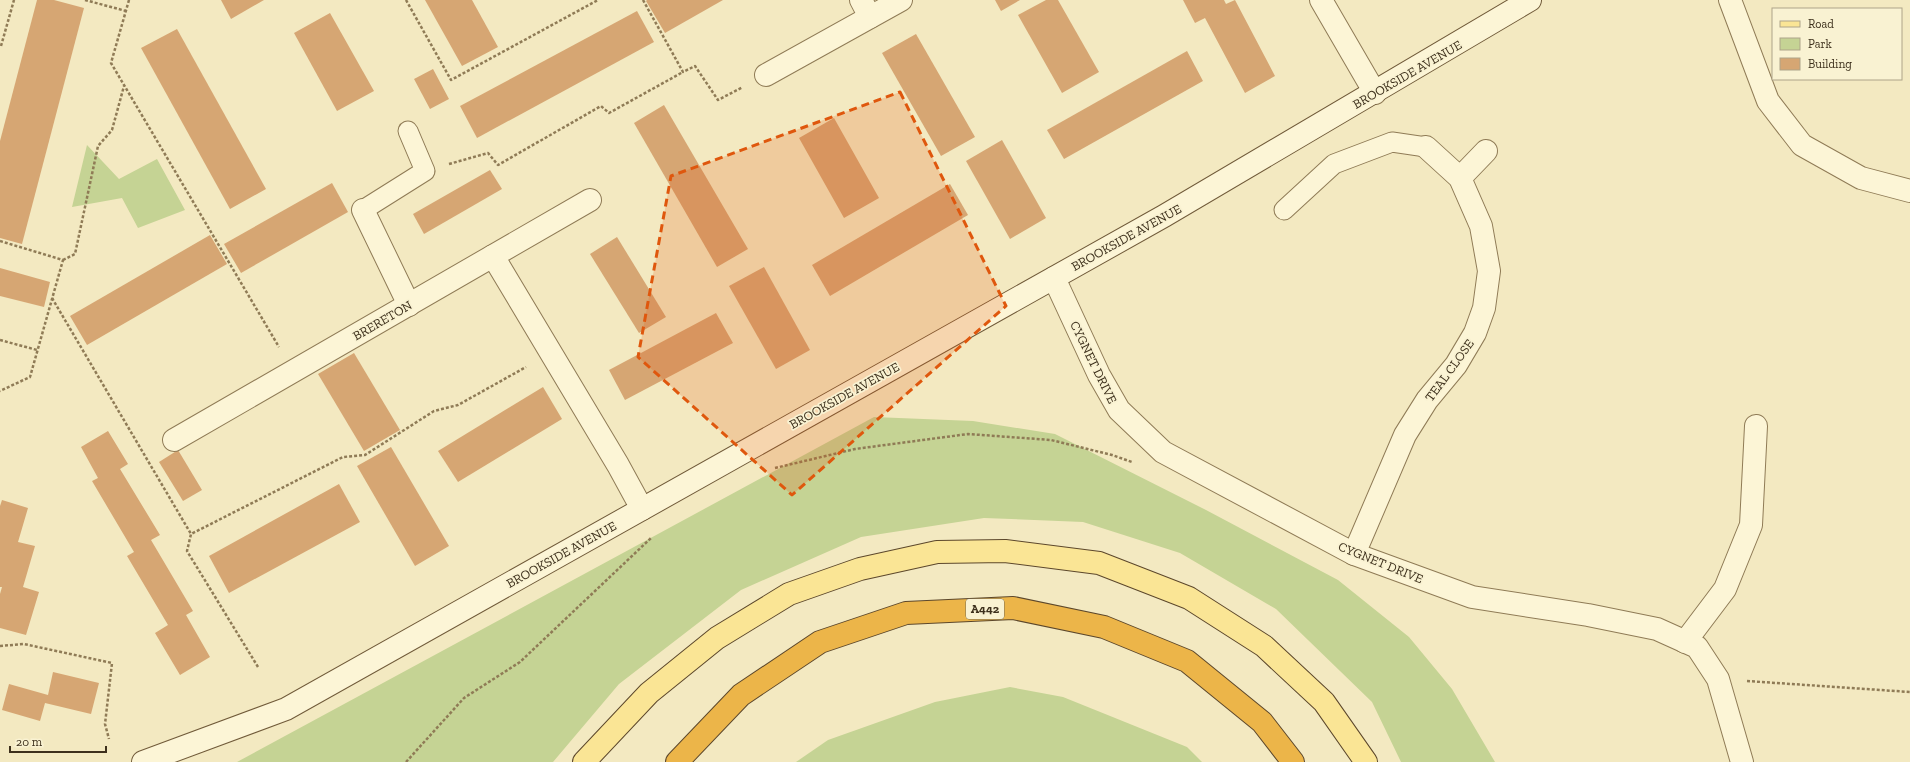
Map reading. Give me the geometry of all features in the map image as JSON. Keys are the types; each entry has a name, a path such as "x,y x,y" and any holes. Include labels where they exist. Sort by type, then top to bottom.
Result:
{"highway":[{"name":"A442","path":"677,762 741,695 820,642 906,613 1013,608 1104,627 1187,661 1262,722 1293,762"}],"main road":[{"path":"584,762 649,693 661,683 717,638 789,594 860,569 937,552 1005,551 1099,563 1189,598 1264,646 1275,656 1324,702 1366,762"}],"street":[{"path":"766,75 865,9 901,0"},
{"path":"1321,0 1375,93"},
{"name":"BROOKSIDE AVENUE","path":"143,762 286,709 1054,278 1375,93 1530,0"},
{"path":"1730,0 1768,101 1802,145 1861,178 1910,191"},
{"name":"TEAL CLOSE","path":"1354,554 1405,434 1427,400 1456,365 1476,333 1484,308 1489,271 1481,226 1460,178 1426,147"},
{"path":"1460,178 1486,151"},
{"name":"BRERETON","path":"174,440 590,200"},
{"path":"363,210 409,304"},
{"path":"493,256 642,508"},
{"name":"CYGNET DRIVE","path":"1054,278 1099,375 1119,410 1163,452 1354,554 1472,597 1588,615 1657,629 1697,647 1718,679 1742,762"},
{"path":"1685,642 1725,589 1751,525 1756,426"}],"lane":[{"path":"363,210 425,171 408,132"},
{"path":"1284,210 1334,164 1392,142 1426,147"}],"path":[{"path":"0,50 14,0"},
{"path":"85,0 126,11"},
{"path":"129,0 111,63 294,371"},
{"path":"406,0 451,80 598,0"},
{"path":"643,0 683,72"},
{"path":"425,171 488,153 498,165 601,106 609,113 695,66 718,100 766,75"},
{"path":"0,241 63,260 75,254 98,146 112,130 124,86"},
{"path":"0,391 30,377 63,260"},
{"path":"52,298 191,534 187,551 258,667"},
{"path":"0,340 37,350"},
{"path":"191,534 343,457 365,455 434,411 458,405 551,353"},
{"path":"772,468 854,449 968,434 1051,440 1112,455 1134,463"},
{"path":"406,762 464,698 520,662 654,535"},
{"path":"0,646 24,644 112,663 105,724 109,739"},
{"path":"1718,679 1910,692"}],"highlighted area":[{"path":"900,92 1006,306 792,495 638,357 671,176"}],"green space":[{"path":"87,145 119,179 157,159 185,210 138,228 122,198 72,207"},
{"path":"874,417 973,421 1055,434 1206,510 1338,580 1409,637 1452,689 1495,762 1401,762 1372,702 1276,609 1180,553 1083,522 984,518 861,537 741,590 619,684 553,762 237,762"},
{"path":"1010,687 1063,697 1187,747 1202,762 796,762 828,740 935,702"}],"building":[{"path":"37,0 54,0 84,8 22,244 0,238 0,141"},
{"path":"221,0 264,0 231,19"},
{"path":"425,0 472,0 498,47 462,66"},
{"path":"723,0 665,33 646,1"},
{"path":"995,0 1020,0 1001,11"},
{"path":"1046,0 1058,0 1099,72 1062,93 1018,15"},
{"path":"1183,0 1224,0 1226,4 1235,0 1275,76 1245,93 1205,18 1195,23"},
{"path":"637,11 654,42 477,138 460,106"},
{"path":"330,13 374,91 337,111 294,33"},
{"path":"177,29 266,189 230,209 141,48"},
{"path":"916,34 975,137 941,156 882,53"},
{"path":"1187,51 1203,81 1064,159 1047,130"},
{"path":"433,69 449,99 430,109 414,79"},
{"path":"664,105 748,249 717,267 634,123"},
{"path":"834,118 879,198 844,218 799,138"},
{"path":"1002,140 1046,218 1010,239 966,161"},
{"path":"490,170 502,189 424,234 413,214"},
{"path":"332,183 348,212 241,273 224,244"},
{"path":"950,184 968,215 830,296 812,265"},
{"path":"210,235 227,264 87,345 70,316"},
{"path":"617,237 666,317 639,333 590,254"},
{"path":"764,267 810,350 776,369 729,286"},
{"path":"0,268 50,282 44,307 0,296"},
{"path":"716,313 733,343 625,400 609,370"},
{"path":"354,353 400,430 364,451 318,374"},
{"path":"543,387 562,419 458,482 438,451"},
{"path":"108,431 128,464 120,469 160,535 151,540 193,611 186,615 210,657 180,675 155,633 168,625 127,556 134,552 92,481 98,478 81,447"},
{"path":"391,447 449,546 415,566 357,466"},
{"path":"178,450 202,490 183,501 159,462"},
{"path":"339,484 360,522 229,593 209,556"},
{"path":"2,500 28,508 18,542 35,546 23,587 39,592 26,635 0,628 0,594 2,587 0,587 0,506"},
{"path":"53,672 99,683 91,714 45,703 40,721 2,710 9,684 48,695"}]}
